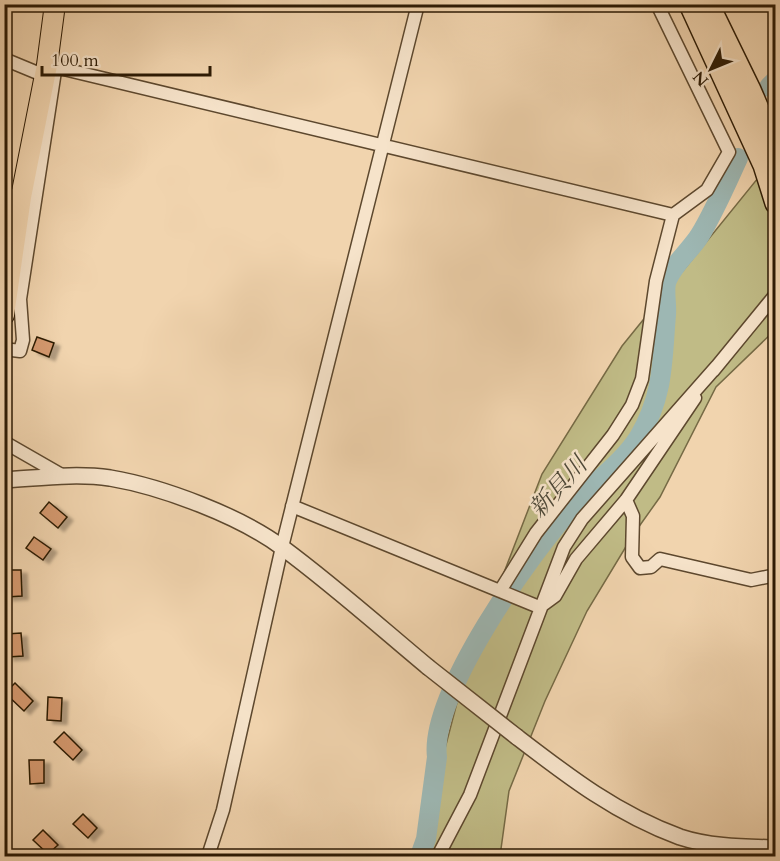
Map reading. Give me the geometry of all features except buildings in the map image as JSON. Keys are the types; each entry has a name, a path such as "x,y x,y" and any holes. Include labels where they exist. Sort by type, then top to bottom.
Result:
{"highway":[{"path":"690,4 756,146 776,203"},
{"path":"708,4 750,90 776,151"}],"main road":[{"path":"10,304 8,265 13,196 49,70 55,4"}],"street":[{"path":"4,349 20,351 22,340 10,304 49,70 65,4"},
{"path":"208,856 223,810 282,547 381,144 418,4"},
{"path":"500,591 536,533 613,435 632,405 642,379 656,281 673,215 707,190 729,152 657,4"},
{"path":"4,59 381,144 673,215"},
{"path":"438,856 470,795 539,607 564,547 582,519 717,366 776,294"},
{"path":"539,607 555,596 576,559 626,500 717,366"},
{"path":"4,442 65,477"},
{"path":"4,480 65,477 109,478 142,485 223,513 282,547 428,667 589,792 628,814 682,838 734,847 776,848"},
{"path":"626,500 633,516 632,557 640,567 651,567 660,560 751,580 776,574"},
{"path":"292,506 539,607"}],"shaded area":[{"path":"775,157 775,330 716,387 660,497 633,535 587,611 545,701 509,791 500,856 422,856 426,821 464,676 542,474 622,346"}],"waterway":[{"name":"新貝川","path":"769,87 776,80"},
{"name":"新貝川","path":"420,856 426,839 439,730 449,698 465,662 509,589 555,527 581,497 624,456 639,437 653,407 660,378 666,315 666,283 672,270 696,241 705,226 738,158"}]}
